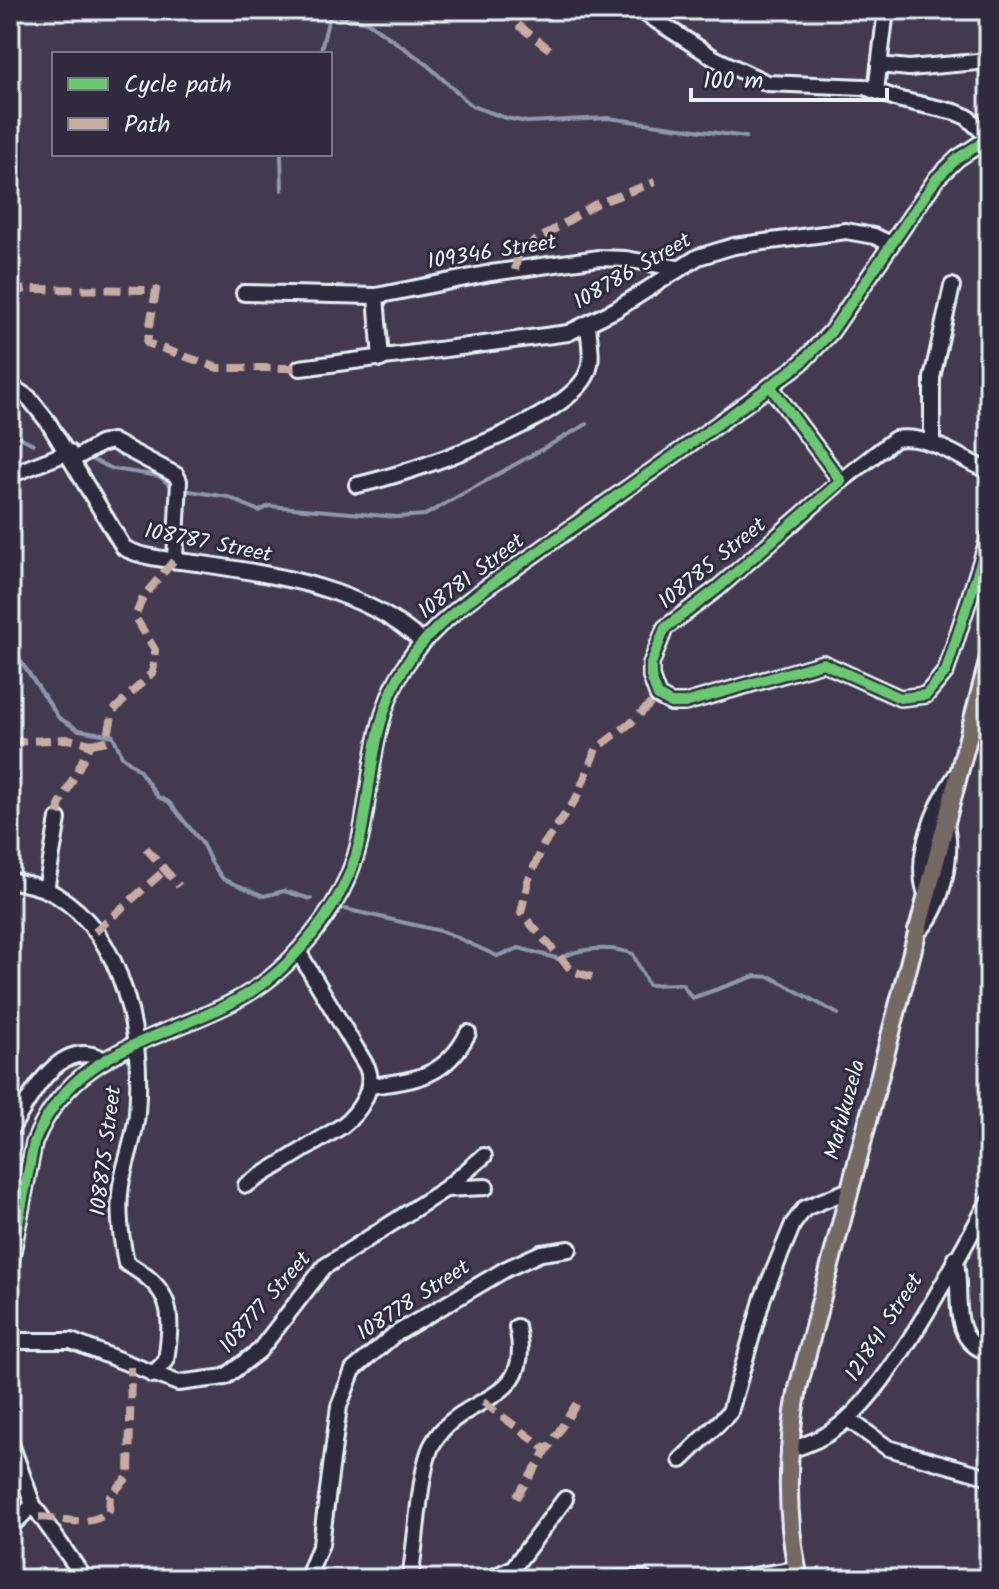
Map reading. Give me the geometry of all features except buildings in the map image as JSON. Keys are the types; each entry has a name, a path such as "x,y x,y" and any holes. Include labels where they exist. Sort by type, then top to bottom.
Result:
{"main road":[{"name":"Mafukuzela","path":"798,1574 789,1513 789,1450 805,1354 989,658"}],"street":[{"path":"640,10 714,58 767,83 849,84 955,112 978,126 989,138"},
{"path":"876,91 886,10"},
{"path":"879,65 909,68 989,61"},
{"name":"108781 Street","path":"10,1265 29,1161 42,1124 70,1084 103,1059 228,1004 264,982 298,951 327,917 347,879 359,841 382,713 395,683 422,642 498,581 801,363 831,332 889,243 937,178 958,158 989,138"},
{"name":"108786 Street","path":"300,368 550,337 588,325 677,268 719,250 797,236 862,232 889,243"},
{"name":"109346 Street","path":"244,293 376,296 491,273 599,258 677,268"},
{"path":"932,443 932,378 952,286"},
{"path":"376,296 381,359"},
{"path":"357,485 399,475 487,440 566,400 578,388 589,366 588,325"},
{"name":"108787 Street","path":"10,386 38,407 71,456 117,543 132,553 175,559 340,594 388,614 422,642"},
{"path":"770,386 841,481"},
{"name":"108785 Street","path":"989,471 932,443 914,437 895,439 841,481 729,579 665,628 651,664 651,677 658,696 671,703 685,703 823,663 900,698 926,695 946,671 989,537"},
{"path":"10,475 112,441 164,466 179,481 175,559"},
{"path":"926,894 920,872 929,836 940,800 958,773"},
{"path":"10,880 46,890 58,819"},
{"path":"916,930 922,928 933,913 942,881 949,848 945,821"},
{"name":"108875 Street","path":"46,890 81,915 110,957 122,983 135,1043 136,1118 120,1200 119,1226 126,1263 153,1279 169,1306 166,1361 152,1375"},
{"path":"246,1185 342,1126 356,1113 370,1086 367,1067 298,951"},
{"path":"370,1086 393,1083 446,1066 468,1033"},
{"path":"10,1130 45,1075 64,1058 81,1053 103,1059"},
{"name":"108777 Street","path":"10,1341 71,1341 152,1375 187,1384 236,1372 259,1351 324,1267 445,1189 484,1156"},
{"path":"445,1189 486,1187"},
{"path":"681,1460 730,1412 763,1297 793,1224 805,1208 847,1191"},
{"name":"121841 Street","path":"789,1450 825,1436 848,1419 885,1374 988,1203"},
{"name":"108778 Street","path":"307,1579 327,1518 339,1406 353,1370 394,1335 506,1269 541,1253 569,1249"},
{"path":"955,1258 961,1324 974,1345 989,1352"},
{"path":"410,1579 430,1448 444,1429 512,1379 523,1353 517,1327"},
{"path":"848,1419 888,1448 989,1477"},
{"path":"10,1441 28,1509 85,1579"},
{"path":"489,1579 513,1568 565,1499"},
{"path":"10,1503 28,1509"},
{"path":"10,1527 28,1509"},
{"path":"734,1579 798,1574"},
{"path":"616,1579 644,1579"}],"waterway":[{"path":"306,10 367,22 424,62 472,106 506,118 527,122 608,118 746,137"},
{"path":"320,52 330,13"},
{"path":"281,156 282,190"},
{"path":"184,490 228,497 259,511 269,506 397,517 425,515 587,424"},
{"path":"10,432 33,444"},
{"path":"93,460 113,469 159,476 175,489"},
{"path":"10,645 59,718 79,730 113,736 122,756 139,770 158,797 169,802 202,843 223,879 264,896 284,891 311,899"},
{"path":"345,909 445,932 497,956 519,948 559,959 586,950 624,951 633,954 648,985 682,984 692,998 755,976 771,977 838,1014"}],"marked path":[{"path":"499,10 553,52"},
{"path":"515,270 519,251 594,205 655,182"},
{"path":"10,293 26,289 156,290 147,343 218,368 300,368"},
{"path":"91,744 107,741 113,711 153,672 155,650 135,617 143,597 175,559"},
{"path":"592,977 572,971 521,913 528,881 544,844 576,799 596,749 632,722 658,696"},
{"path":"10,742 68,739 91,744 59,806 58,819"},
{"path":"146,848 179,886"},
{"path":"95,932 165,870"},
{"path":"39,1517 84,1521 93,1520 109,1511 110,1496 129,1476 131,1367"},
{"path":"483,1402 547,1450"},
{"path":"516,1498 577,1403"}],"cycle path":[{"path":"10,1265 34,1143 55,1104 82,1076 114,1055 221,1008 255,989 287,963 332,907 349,875 360,840 385,708 405,666 418,648 470,600 801,363 831,332 937,178 958,158 989,138"},
{"path":"770,386 841,481 718,588 665,628 651,664 651,677 658,696 671,703 685,703 823,663 900,698 926,695 946,671 989,537"}]}
